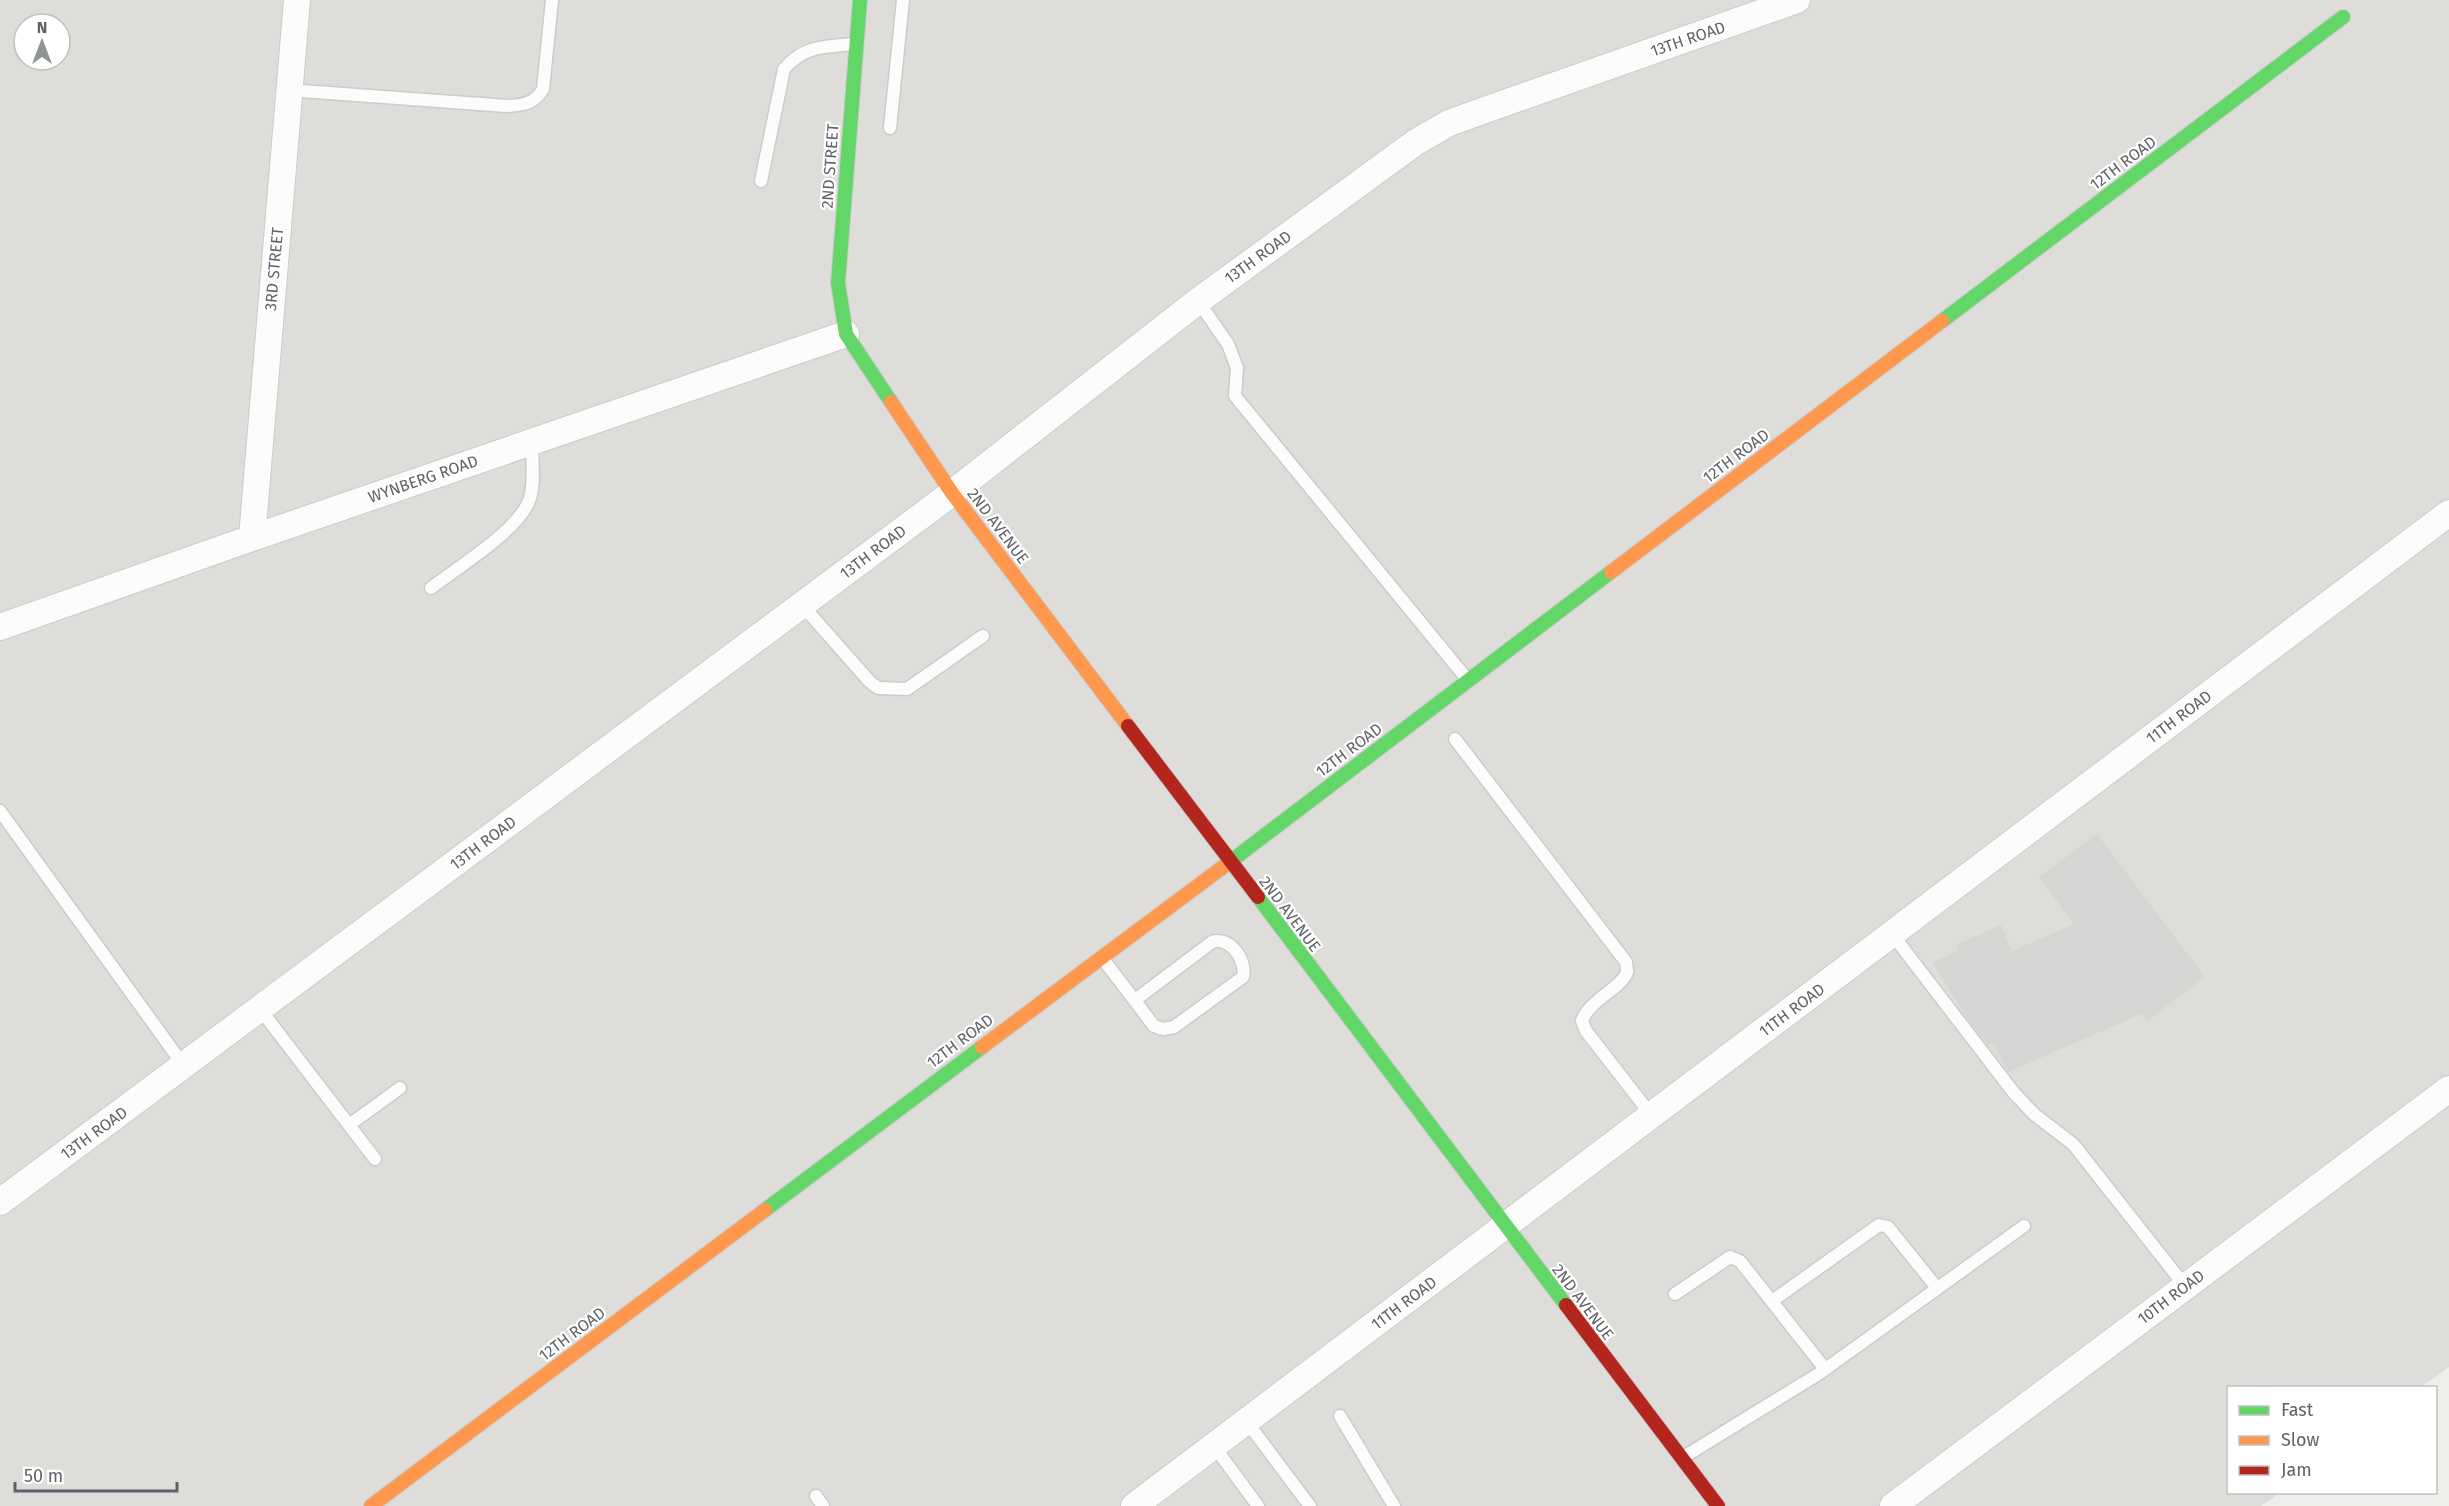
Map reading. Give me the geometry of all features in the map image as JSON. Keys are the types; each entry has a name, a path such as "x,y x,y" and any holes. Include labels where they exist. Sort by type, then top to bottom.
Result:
{"street":[{"name":"3RD STREET","path":"252,538 297,0"},
{"name":"2ND STREET","path":"846,334 838,283 860,0"},
{"name":"13TH ROAD","path":"0,1202 952,493 1198,301 1416,142 1449,123 1797,0"},
{"name":"12TH ROAD","path":"371,1506 1230,861 2343,17"},
{"name":"WYNBERG ROAD","path":"0,627 846,334"},
{"name":"2ND AVENUE","path":"846,334 952,493 1718,1506"},
{"name":"11TH ROAD","path":"1134,1506 2449,513"},
{"name":"10TH ROAD","path":"1893,1506 2449,1089"}],"lane":[{"path":"288,90 507,106 523,105 537,100 543,89 552,0"},
{"path":"890,128 903,0"},
{"path":"761,181 784,69 794,57 806,50 856,44"},
{"path":"1198,301 1228,344 1237,368 1235,396 1468,680"},
{"path":"431,588 511,527 523,513 531,495 532,442"},
{"path":"802,605 870,682 878,688 907,689 983,636"},
{"path":"1455,739 1626,962 1627,972 1622,979 1584,1012 1582,1021 1586,1031 1652,1116"},
{"path":"0,811 184,1066"},
{"path":"1892,934 2013,1093 2035,1115 2073,1144 2185,1286"},
{"path":"1101,957 1155,1026 1163,1029 1174,1027 1243,977 1245,969 1243,962 1227,942 1220,939 1212,942 1135,1000"},
{"path":"260,1009 375,1159"},
{"path":"349,1125 400,1088"},
{"path":"1772,1301 1880,1225 1888,1227 1937,1288"},
{"path":"1681,1459 1825,1369 2024,1226"},
{"path":"1675,1294 1730,1257 1740,1261 1825,1369"},
{"path":"1340,1416 1394,1506"},
{"path":"1247,1422 1310,1506"},
{"path":"1214,1446 1258,1506"}],"shaded area":[{"path":"0,0 2449,0 2449,1367 2422,1386 2227,1386 2227,1494 2279,1494 2261,1506 0,1506"}],"building":[{"path":"2097,834 2205,977 2147,1021 2141,1014 2008,1072 1994,1043 1988,1045 1970,1022 1932,962 1959,951 1956,945 2001,925 2012,951 2074,924 2039,877"}],"traffic: fast":[{"path":"860,0 838,283 846,334 891,402"},
{"path":"1942,321 2343,17"},
{"path":"1227,864 1611,572"},
{"path":"1258,897 1566,1305"},
{"path":"765,1210 982,1047"}],"traffic: slow":[{"path":"1611,572 1942,321"},
{"path":"891,402 952,493 1128,726"},
{"path":"982,1047 1227,864"},
{"path":"371,1506 765,1210"}],"traffic: jam":[{"path":"1128,726 1258,897"},
{"path":"1566,1305 1718,1506"}]}
